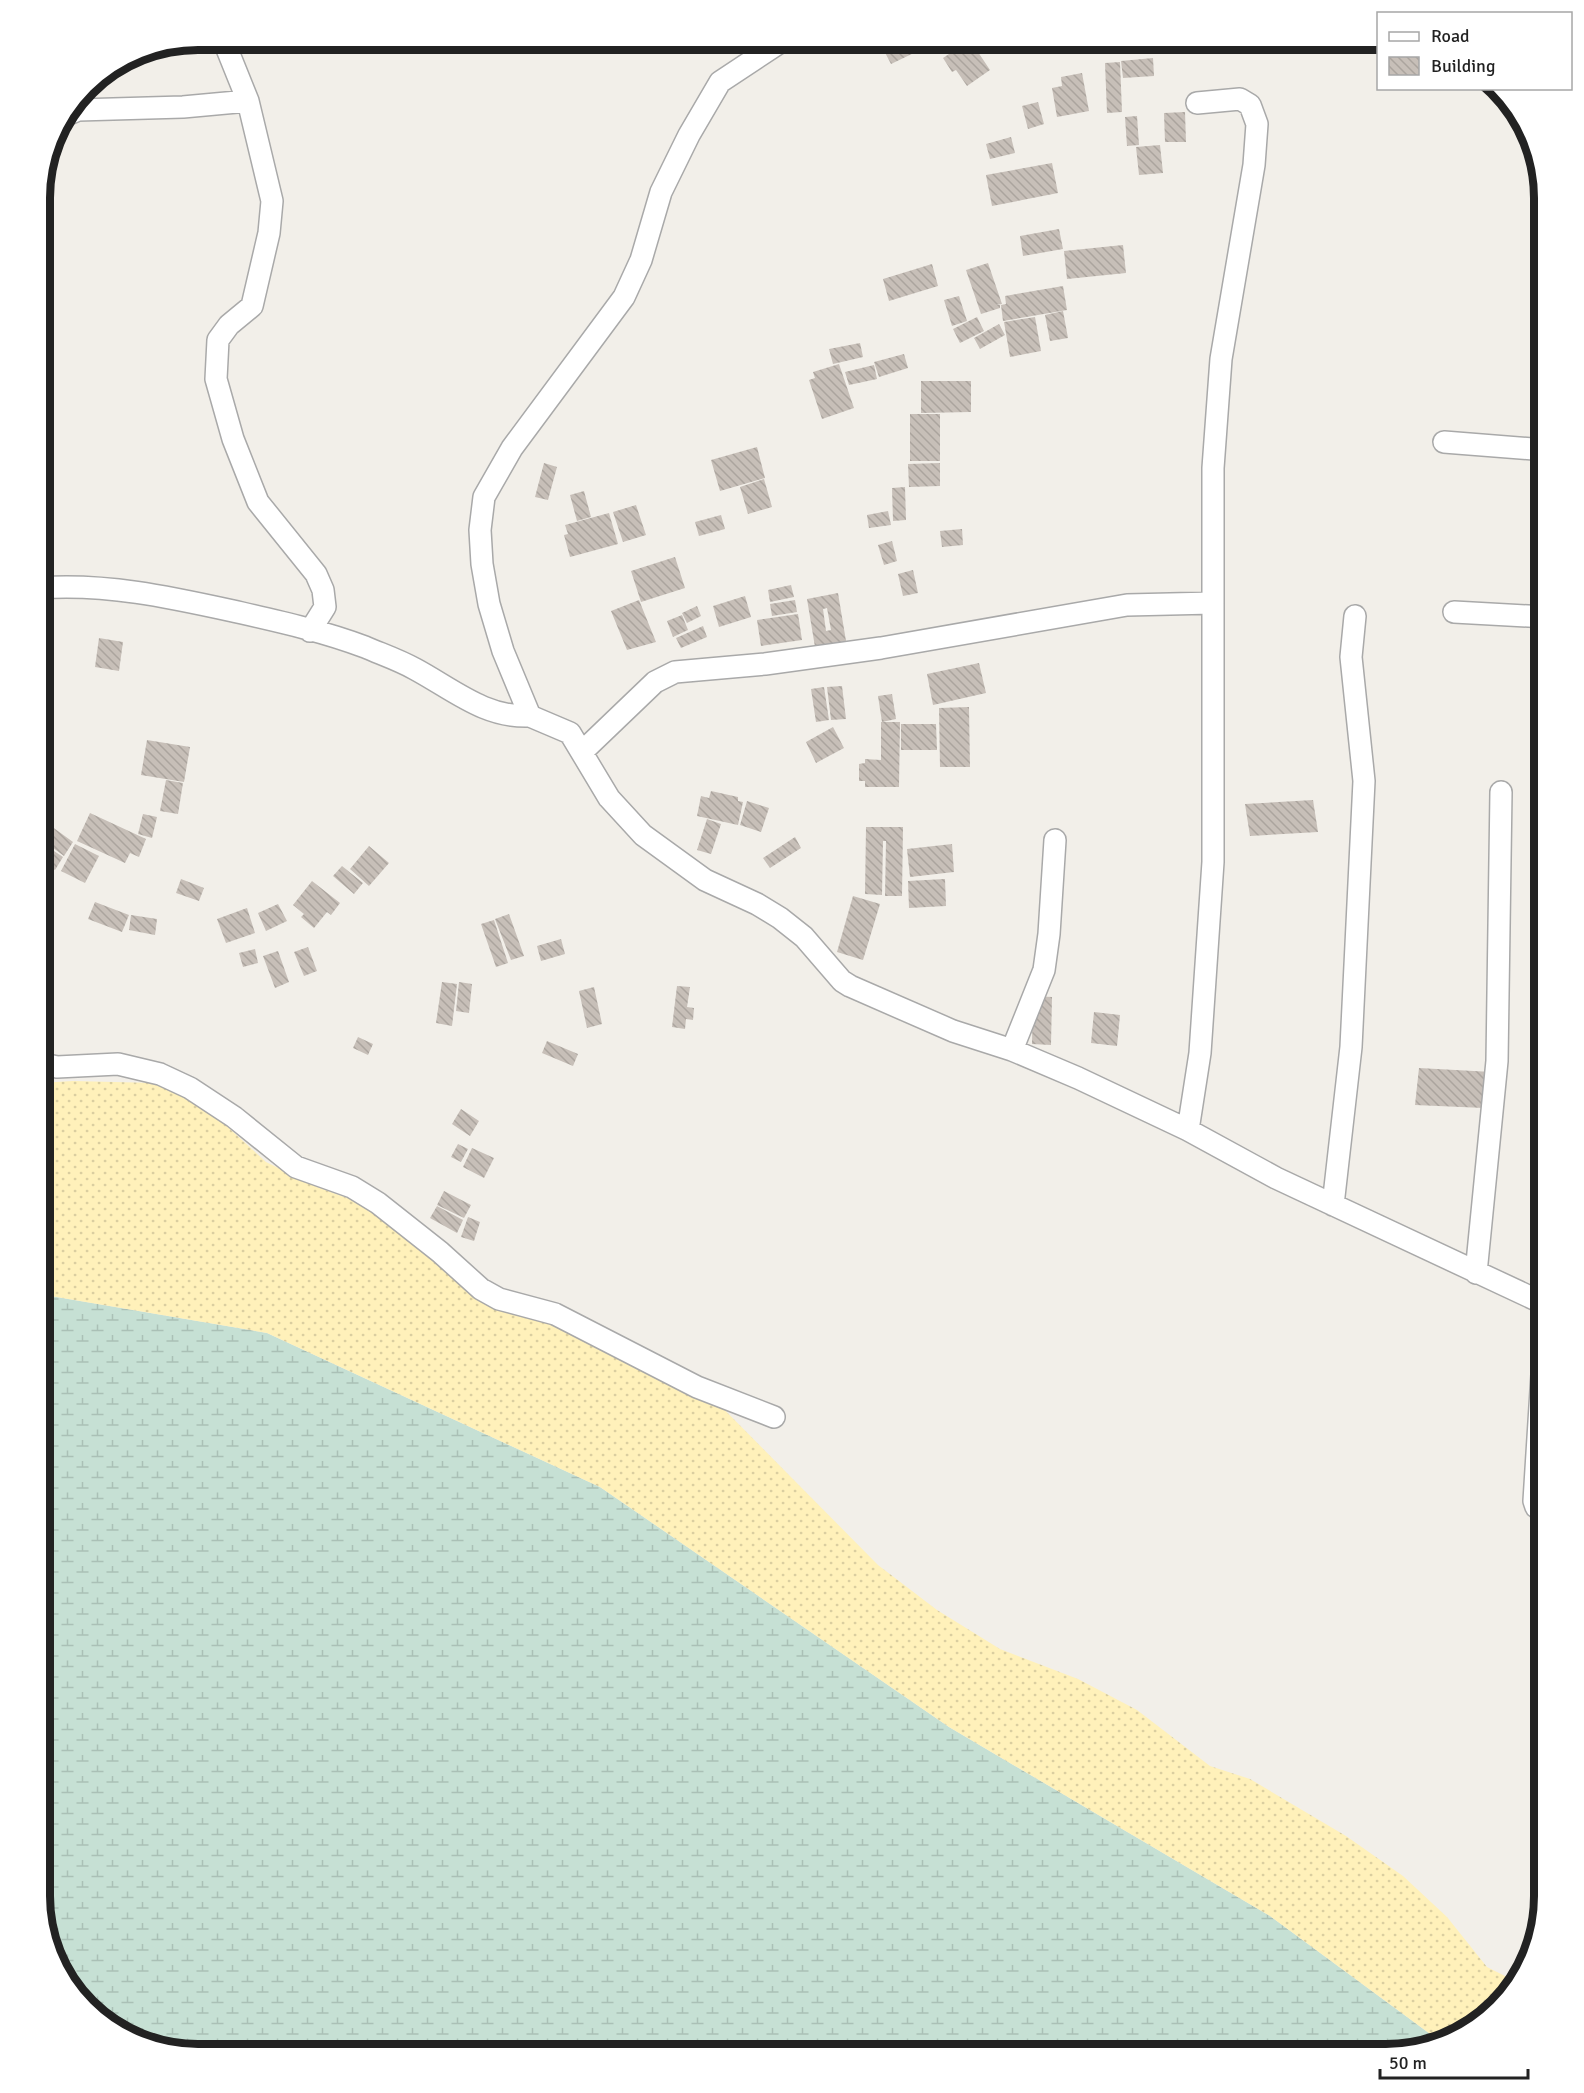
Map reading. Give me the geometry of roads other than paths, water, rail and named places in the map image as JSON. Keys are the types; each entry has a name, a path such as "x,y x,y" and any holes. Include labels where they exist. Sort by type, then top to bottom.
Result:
{"street":[{"path":"228,50 248,100 272,201 269,233 252,306 229,325 218,340 216,378 233,439 258,502 315,574 323,590 325,607 310,631"},
{"path":"530,716 503,651 489,604 482,564 480,530 484,497 512,448 624,297 641,260 661,192 689,135 720,82 769,50"},
{"path":"1188,1130 1200,1053 1213,862 1213,468 1221,359 1254,165 1257,124 1250,105 1240,99 1197,103"},
{"path":"79,110 183,107 248,100"},
{"path":"1444,442 1534,449"},
{"path":"50,587 142,591 310,631 363,646 413,668 491,712 509,717 530,716 570,733 584,752 594,777 609,798 643,835 705,880 758,904 780,918 804,937 842,981 953,1032 1012,1050 1078,1078 1188,1130 1333,1205 1534,1299"},
{"path":"584,752 655,682 675,672 765,664 881,648 1127,605 1213,603"},
{"path":"1455,612 1534,616"},
{"path":"1333,1205 1351,1047 1364,781 1352,666 1354,616"},
{"path":"1476,1273 1497,1061 1501,792"},
{"path":"1012,1050 1044,970 1050,934 1055,840"},
{"path":"50,1066 57,1068 118,1064 160,1074 190,1088 234,1117 296,1167 352,1187 378,1203 440,1252 481,1289 499,1299 555,1314 697,1387 774,1417"}]}
